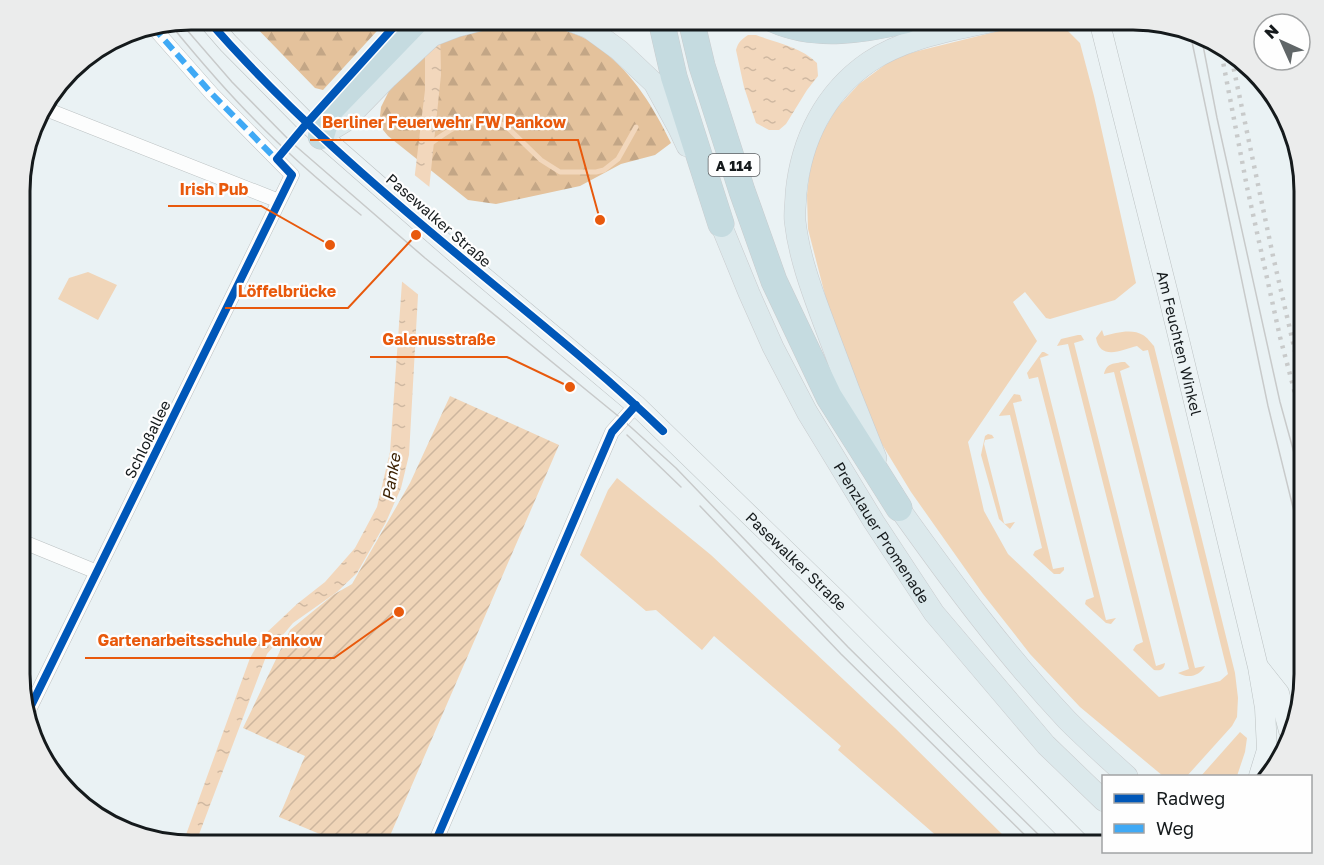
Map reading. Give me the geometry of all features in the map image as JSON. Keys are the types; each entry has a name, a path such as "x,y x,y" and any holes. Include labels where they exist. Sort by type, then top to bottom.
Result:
{"highway":[{"path":"321,136 328,112 407,30"},
{"name":"A 114","path":"663,30 674,77 721,224"},
{"name":"A 114","path":"693,30 702,66 742,191 774,281 829,397 898,508"},
{"path":"824,30 850,30"}],"main road":[{"name":"Pasewalker Straße","path":"217,30 321,136 636,405 775,538 1071,835"},
{"path":"321,136 344,122 432,36 448,30"},
{"name":"Prenzlauer Promenade","path":"592,30 619,50 654,83 679,129 773,347 807,412 874,522 941,622 1046,745 1102,799"},
{"name":"Prenzlauer Promenade","path":"957,30 899,46 869,62 848,79 827,103 813,128 803,153 797,182 795,219 804,268 871,446 898,508 958,591 1011,656 1068,720 1125,775"},
{"name":"Am Feuchten Winkel","path":"1102,30 1258,667 1265,708 1267,750 1261,771"},
{"name":"Am Feuchten Winkel","path":"1258,667 1279,693 1286,723"}],"street":[{"name":"Schloßallee","path":"33,703 292,175 212,94 158,33"},
{"path":"51,111 279,201"},
{"path":"438,835 612,432 636,405"},
{"path":"30,545 97,572"}],"shaded area":[{"path":"1003,30 1067,30 1080,43 1136,283 1115,300 1050,319 1046,318 1025,292 1013,302 1037,341 968,442 984,511 1008,554 1159,697 1220,681 1228,674 1148,350 1143,351 1137,346 1107,352 1098,345 1096,338 1102,330 1104,336 1134,332 1144,336 1154,346 1235,673 1238,698 1237,717 1232,726 1188,775 1162,775 1080,707 1030,654 983,594 911,492 880,441 831,318 808,229 807,195 810,168 819,139 836,109 859,84 886,64 918,51"},
{"path":"88,272 117,285 98,320 58,299 69,278"},
{"path":"1081,335 1084,340 1074,343 1156,666 1165,663 1163,669 1160,670 1154,670 1133,650 1136,645 1143,642 1068,344 1057,346 1061,339"},
{"path":"1042,352 1049,355 1040,358 1106,620 1116,618 1111,624 1106,623 1085,604 1086,600 1094,597 1038,377 1029,379 1027,373"},
{"path":"1125,362 1130,367 1120,371 1195,668 1205,666 1193,676 1178,673 1189,669 1114,372 1104,374 1108,366"},
{"path":"1014,394 1020,395 1022,401 1013,403 1053,569 1064,567 1060,574 1054,574 1033,555 1035,551 1042,548 1010,415 999,416"},
{"path":"450,396 559,445 390,835 322,835 279,817 305,756 243,728 290,630 333,595 352,584 410,483"},
{"path":"988,434 994,438 985,440 984,444 1004,523 1015,522 1010,529 999,519 981,455 985,436"},
{"path":"617,478 711,555 895,728 1003,835 936,835 838,750 841,746 714,636 702,650 656,610 646,611 580,555 608,490"},
{"path":"1240,732 1247,738 1237,775 1202,775"}],"green space":[{"path":"259,30 378,30 323,90 315,88"},
{"path":"470,30 564,30 588,40 614,60 634,81 658,117 671,143 655,155 621,164 580,186 496,204 468,200 388,136 379,125 381,107 391,87 442,39"}],"water":[{"name":"Panke","path":"422,30 440,30 441,75 418,295 409,455 401,488 386,522 357,573 337,592 293,623 267,654 199,835 186,835 250,658 262,637 297,604 325,582 355,548 377,507 390,452 402,282 425,90"},
{"path":"748,35 756,35 788,46 804,53 817,63 818,76 786,124 779,130 769,130 756,123 744,87 736,50 740,41"}],"pier":[{"path":"412,173 432,189 420,296 400,280"}],"waterway":[{"path":"430,144 452,129 466,123 493,122 507,127 541,160 560,172 596,172 604,170 618,159 636,127"}],"tram line":[{"path":"187,30 232,82 291,142 425,258 623,420 676,468 848,647 1039,835"},
{"path":"176,31 222,85 268,133 306,169 361,215"},
{"path":"1192,42 1268,406 1294,511"},
{"path":"1203,47 1280,402 1294,453"},
{"path":"627,435 681,487"},
{"path":"700,506 841,654 1025,835"}],"railway":[{"path":"1222,57 1247,187 1294,390"},
{"path":"1233,65 1294,347"}],"marked path":[{"path":"158,33 212,94 280,163"}],"cycle path":[{"path":"217,30 269,86 334,148 592,367 663,431"},
{"path":"33,703 292,175 277,159 391,30"},
{"path":"438,835 612,432 636,405"}],"place":[{"name":"Berliner Feuerwehr FW Pankow","path":"600,220"},
{"name":"Löffelbrücke","path":"416,235"},
{"name":"Irish Pub","path":"330,245"},
{"name":"Galenusstraße","path":"570,387"},
{"name":"Gartenarbeitsschule Pankow","path":"399,612"}]}
